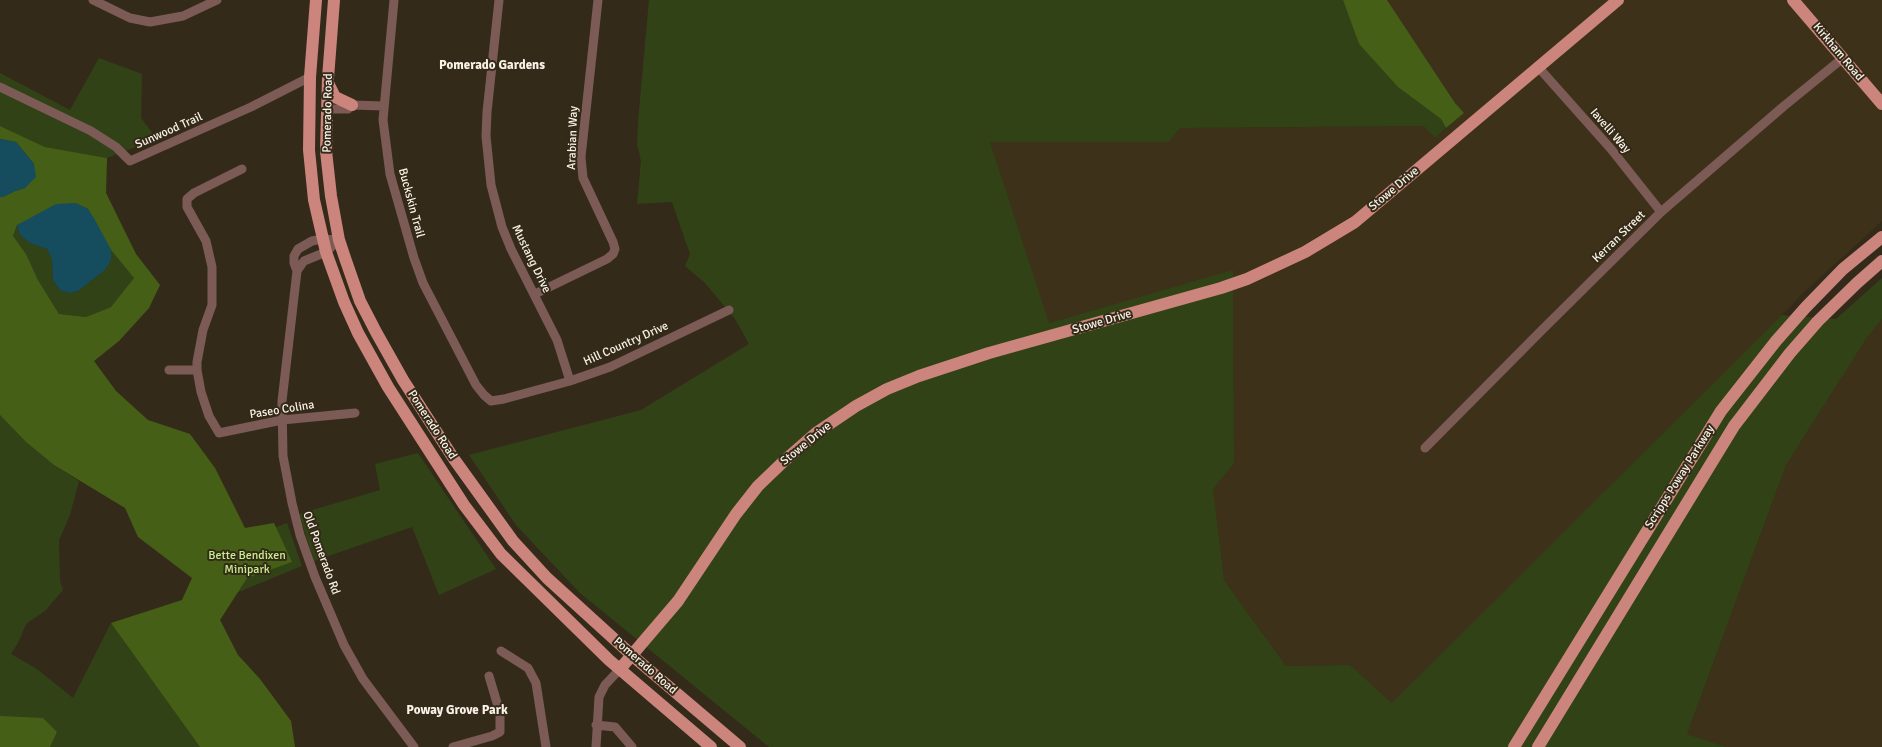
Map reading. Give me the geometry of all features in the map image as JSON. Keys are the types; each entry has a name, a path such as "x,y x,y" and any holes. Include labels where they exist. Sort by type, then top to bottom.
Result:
{"main road":[{"name":"Pomerado Road","path":"316,0 310,77 309,150 314,200 326,252 344,302 358,333 388,387 464,505 501,554 537,591 620,669 712,747"},
{"name":"Pomerado Road","path":"334,0 328,82 326,151 331,196 339,240 360,301 376,332 403,380 480,496 513,541 547,578 632,655 740,747"},
{"name":"Stowe Drive","path":"620,669 678,601 736,514 758,486 816,433 856,406 887,389 919,376 989,353 1221,288 1274,268 1305,252 1355,222 1618,0"},
{"name":"Kirkham Road","path":"1793,0 1882,104"},
{"path":"310,77 315,87 315,99 327,109"},
{"path":"328,82 335,97 352,105"},
{"name":"Scripps Poway Parkway","path":"1514,747 1721,411 1776,341 1806,307 1843,269 1882,237"},
{"name":"Scripps Poway Parkway","path":"1538,747 1734,426 1790,353 1857,283 1882,261"}],"street":[{"path":"93,0 130,18 150,22 182,16 218,0"},
{"name":"Buckskin Trail","path":"394,0 383,120 390,174 414,258 423,283 476,385 484,395"},
{"name":"Mustang Drive","path":"499,0 487,112 488,163 491,185 502,227 511,249 557,340 570,381"},
{"name":"Arabian Way","path":"535,294 607,259 615,249 583,178 582,157 584,115 598,0"},
{"name":"Kerran Street","path":"1425,448 1661,212 1784,106 1843,58"},
{"name":"Iavelli Way","path":"1539,68 1611,149 1661,212"},
{"name":"Sunwood Trail","path":"0,87 91,131 116,147 130,161 246,109 310,77"},
{"path":"327,109 348,109 352,105 384,106"},
{"path":"169,370 197,370 203,330 212,305 213,276 208,245 200,227 187,207 187,199 194,192 242,169"},
{"name":"Old Pomerado Rd","path":"339,240 322,239 312,241 298,249 294,256 294,263 297,271 282,401 283,456 300,535 315,577 344,644 363,679 414,747"},
{"path":"297,271 304,261 326,252 339,240"},
{"name":"Hill Country Drive","path":"484,395 491,401 504,399 570,381 610,367 729,310"},
{"name":"Paseo Colina","path":"197,370 204,403 214,428 219,433 282,420 355,413"},
{"path":"501,651 528,668 536,683 546,747"},
{"path":"596,747 596,725 599,697 605,685 620,669"},
{"path":"453,747 492,736 500,732 500,713 489,676"},
{"path":"596,725 615,727 632,747"}],"shaded area":[{"path":"1387,0 1882,0 1882,221 1803,293 1393,704 1350,665 1286,666 1224,580 1212,489 1234,462 1233,271 1048,323 990,142 1169,142 1180,128 1425,126 1435,138 1464,113 1455,103"},
{"path":"1882,319 1882,747 1726,747 1687,734 1786,465 1866,339"}],"green space":[{"path":"649,0 1343,0 1359,44 1398,87 1441,119 1446,128 1435,138 1424,126 1180,128 1169,142 990,142 1049,323 1233,270 1234,463 1213,489 1224,580 1286,666 1350,665 1392,703 1782,315 1836,319 1882,278 1882,319 1866,339 1786,465 1687,734 1726,747 769,747 580,593 516,525 469,455 641,410 749,344 735,319 705,283 685,266 690,254 672,202 637,204 641,161 637,144 638,122"},
{"path":"1343,0 1387,0 1455,103 1464,113 1446,128 1441,119 1398,87 1359,44"},
{"path":"99,58 142,74 141,118 157,139 107,158 45,147 0,126 0,73 70,110"},
{"path":"0,126 45,147 107,158 106,193 136,254 160,285 149,308 119,341 94,361 116,391 148,420 190,434 215,468 245,528 274,523 292,562 247,578 220,620 238,655 260,679 291,721 295,747 200,747 111,623 182,600 192,578 138,537 125,508 54,465 26,442 0,415 0,197 25,188 34,164 16,142 0,139","holes":["75,203 88,209 111,250 134,278 111,307 86,317 59,314 38,280 26,254 13,236 17,225"]},
{"path":"17,225 20,235 30,243 47,249 52,259 53,280 60,290 69,293 78,291 105,270 111,260 111,250 134,278 111,307 86,317 59,314 38,280 26,254 13,237"},
{"path":"0,415 26,442 54,465 79,481 70,515 59,540 60,581 63,590 46,610 26,624 19,641 11,654 37,669 73,698 111,623 200,747 50,747 57,732 0,716"},
{"path":"418,453 496,569 439,595 412,527 314,561 299,514 380,490 375,464"},
{"name":"Bette Bendixen Minipark","path":"287,523 302,566 226,597 218,550"},
{"path":"0,716 43,718 57,732 50,747 0,747"}],"water":[{"path":"0,139 16,142 34,164 36,177 25,188 3,197 0,197"},
{"path":"75,203 88,209 95,220 111,250 111,260 105,270 78,291 69,293 60,290 53,280 52,259 47,249 30,243 20,235 17,225 56,204"}],"district":[{"name":"Pomerado Gardens","path":"492,66"},
{"name":"Poway Grove Park","path":"457,711"}]}
